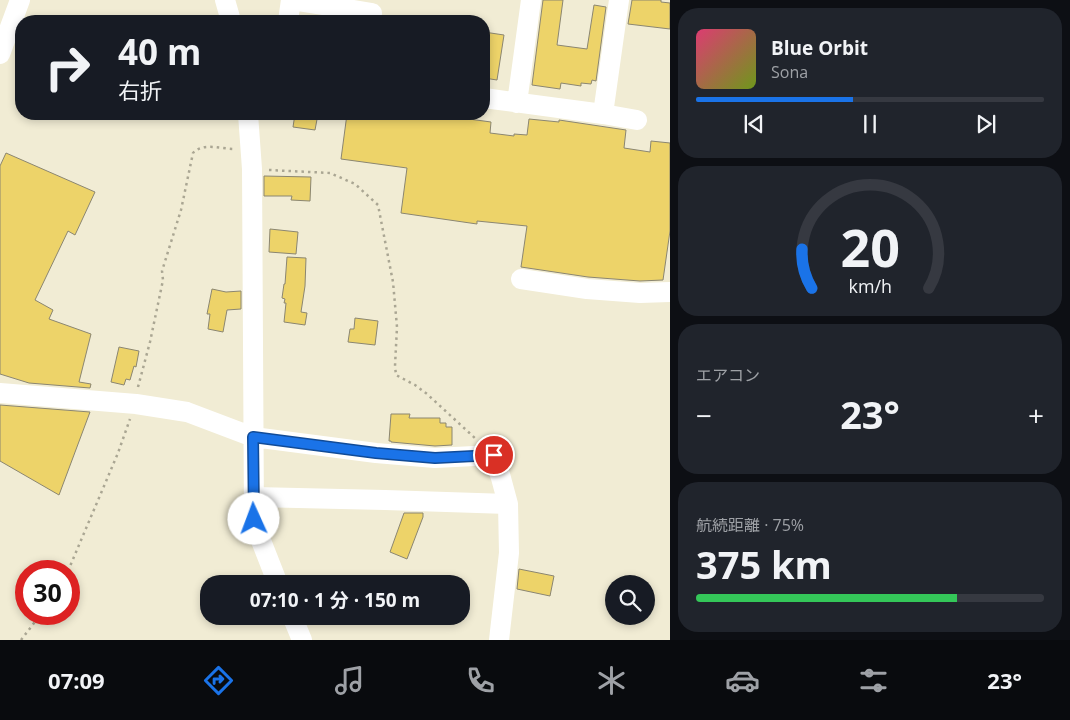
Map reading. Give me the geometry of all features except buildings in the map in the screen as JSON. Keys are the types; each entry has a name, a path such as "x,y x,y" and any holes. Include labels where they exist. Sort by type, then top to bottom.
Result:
{"street":[{"path":"0,54 20,0"},
{"path":"225,0 229,15"},
{"path":"289,15 291,0 372,13"},
{"path":"517,102 531,0"},
{"path":"603,114 619,0"},
{"path":"490,99 637,120"},
{"path":"249,120 252,169 254,519 274,575"},
{"path":"521,279 588,289 640,293 670,292"},
{"path":"0,393 134,404 187,412 253,437 386,454 435,458 494,455 508,504 509,553 499,640"},
{"path":"254,497 508,504"},
{"path":"296,625 302,640"}],"path":[{"path":"73,560 118,453 134,404 150,342 163,280 162,271 181,210 193,153 198,148 205,147 240,149 251,147"},
{"path":"252,169 330,173 356,184 378,205 393,282 397,327 396,375 416,385 494,455"},
{"path":"21,640 32,625"}],"route":[{"path":"254,519 253,437 376,453 435,458 494,455"}]}
